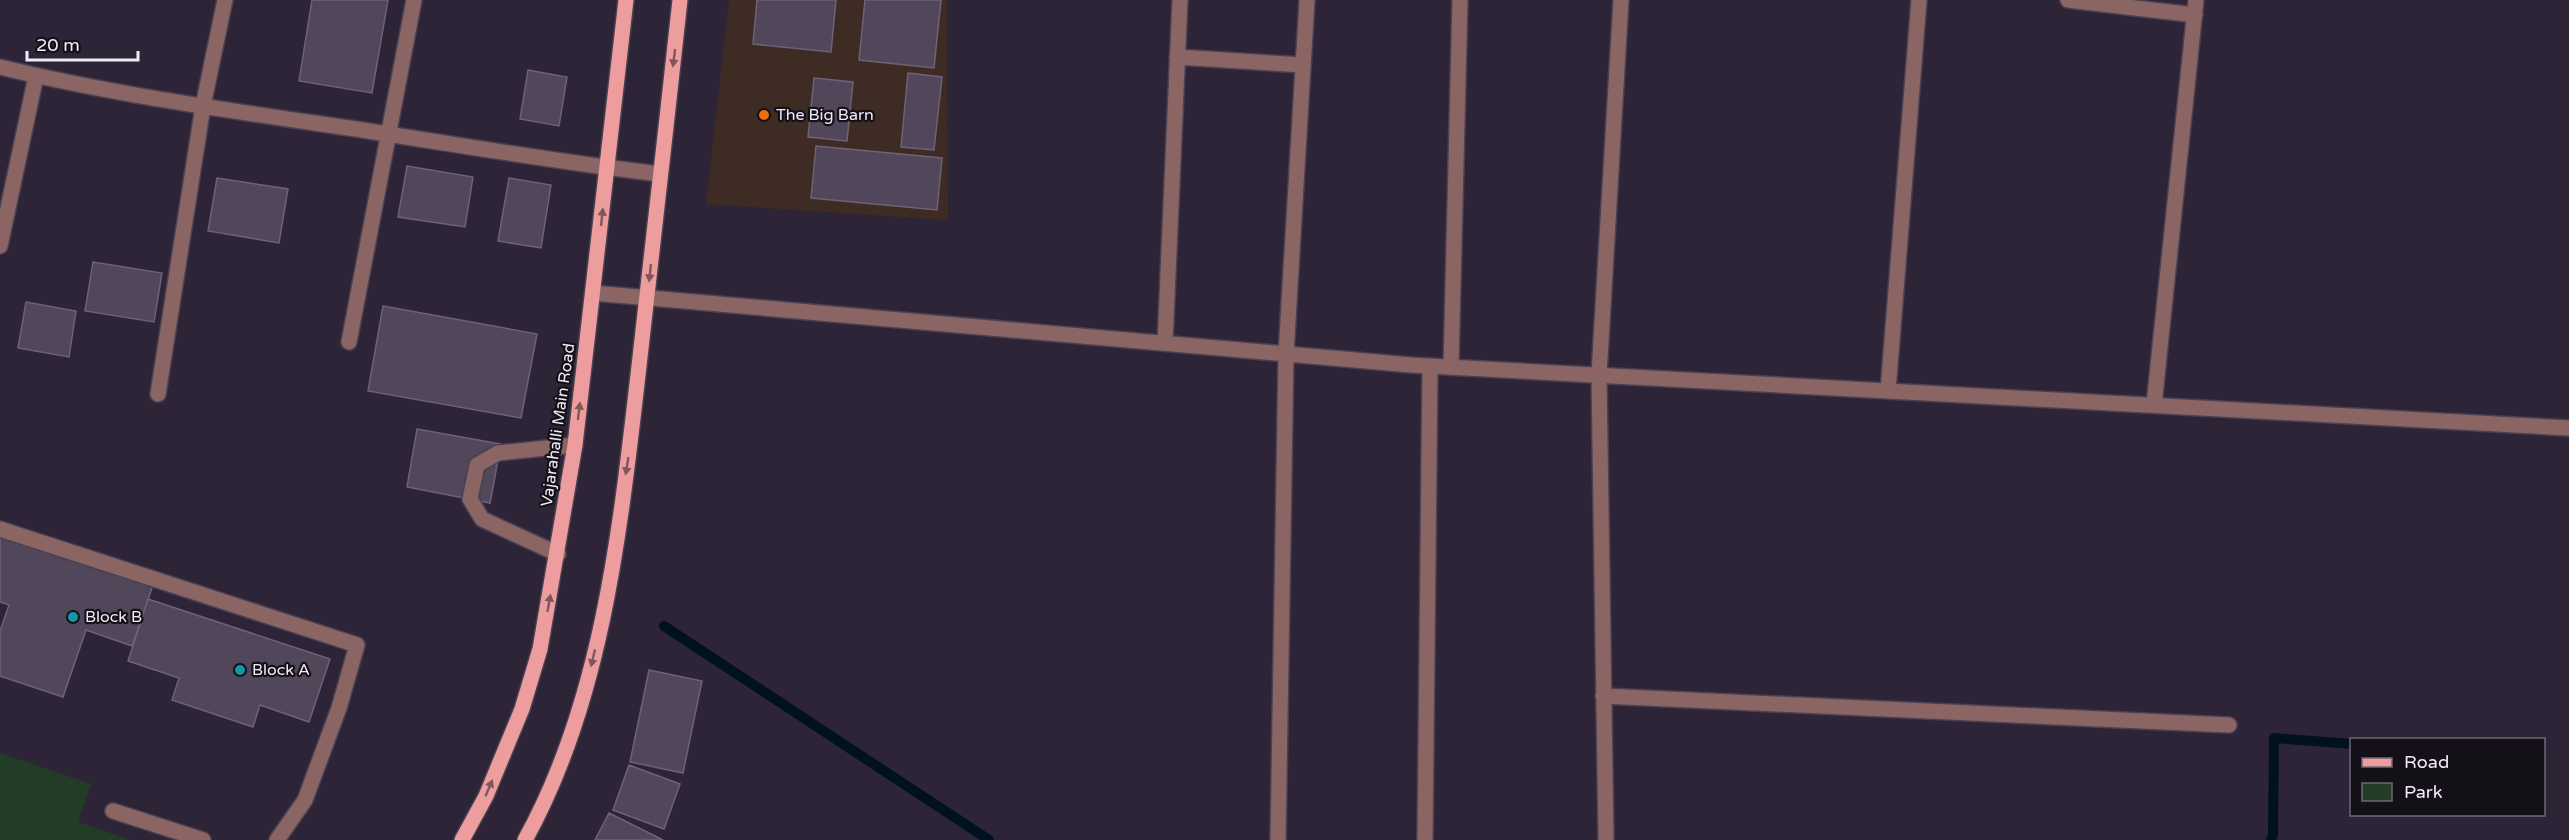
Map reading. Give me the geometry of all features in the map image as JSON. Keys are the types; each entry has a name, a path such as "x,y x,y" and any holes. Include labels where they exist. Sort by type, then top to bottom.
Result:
{"main road":[{"name":"Vajarahalli Main Road","path":"462,840 486,796 522,709 540,649 575,445 626,0"},
{"path":"525,840 536,820 574,727 593,662 629,453 680,0"}],"street":[{"path":"158,394 203,106 225,0"},
{"path":"349,342 414,0"},
{"path":"1165,343 1180,0"},
{"path":"1278,840 1286,354 1307,0"},
{"path":"1451,367 1460,0"},
{"path":"1606,840 1599,375 1621,0"},
{"path":"1887,391 1919,0"},
{"path":"2068,0 2196,7 2154,405"},
{"path":"1177,57 1303,66"},
{"path":"0,67 203,106 607,168 660,174"},
{"path":"0,246 36,75"},
{"path":"593,294 1430,366 2569,428"},
{"path":"1425,840 1430,366"},
{"path":"558,554 482,519 470,499 477,465 498,453 575,445"},
{"path":"0,529 357,645 339,708 305,800 277,840"},
{"path":"1603,696 2229,725"},
{"path":"113,811 203,840"}],"shaded area":[{"path":"729,0 947,0 948,220 706,204"}],"green space":[{"path":"0,753 91,784 78,822 130,840 0,840"}],"building":[{"path":"312,0 388,0 372,93 299,81"},
{"path":"757,0 836,0 831,52 753,44"},
{"path":"865,0 941,0 934,68 859,60"},
{"path":"528,70 567,77 559,126 520,119"},
{"path":"908,73 942,77 934,150 901,147"},
{"path":"814,78 853,82 847,141 808,137"},
{"path":"816,146 942,158 937,210 811,198"},
{"path":"407,166 473,177 465,227 398,217"},
{"path":"217,178 288,189 279,243 208,231"},
{"path":"509,178 551,185 541,248 498,241"},
{"path":"93,262 162,273 154,322 85,311"},
{"path":"26,302 76,311 69,357 18,348"},
{"path":"383,306 537,334 521,418 368,391"},
{"path":"417,429 501,444 490,503 407,487"},
{"name":"Block B","path":"0,534 153,585 132,646 86,630 63,697 0,676 0,631 9,605 0,602"},
{"name":"Block A","path":"148,599 330,659 309,722 260,705 253,727 172,700 179,678 128,661"},
{"path":"649,670 702,681 683,773 630,762"},
{"path":"629,765 680,784 664,829 613,810"},
{"path":"609,813 663,840 595,840"}],"waterway":[{"path":"664,626 989,840"},
{"path":"2271,840 2273,835 2274,738 2350,744"}],"place":[{"name":"The Big Barn","path":"764,115"},
{"name":"Block B","path":"73,617"},
{"name":"Block A","path":"240,670"}]}
